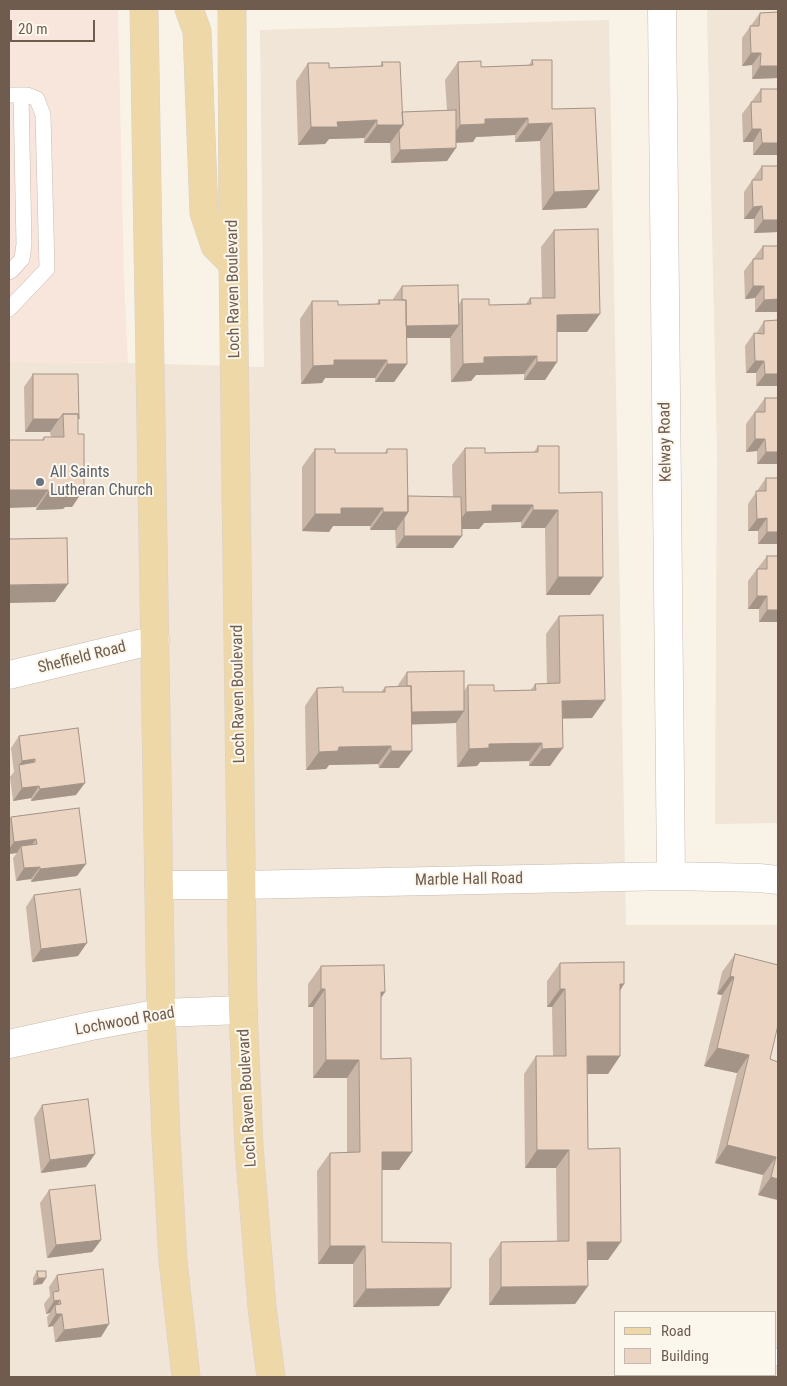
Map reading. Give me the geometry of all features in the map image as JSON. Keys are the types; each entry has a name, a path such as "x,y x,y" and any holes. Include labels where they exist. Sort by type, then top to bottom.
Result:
{"main road":[{"path":"144,9 161,1013 173,1261 186,1377"},
{"path":"189,9 197,31 204,213 215,246 234,264"},
{"name":"Loch Raven Boulevard","path":"232,9 243,1010 249,1147 262,1307 271,1377"}],"street":[{"name":"Kelway Road","path":"662,9 672,876"},
{"name":"Sheffield Road","path":"9,675 154,640"},
{"name":"Marble Hall Road","path":"159,885 672,876 778,880"},
{"name":"Lochwood Road","path":"9,1044 161,1013 243,1010"}],"lane":[{"path":"9,309 48,268 43,116 37,99 15,95 24,244 22,259 10,272"}],"shaded area":[{"path":"9,9 118,9 124,277 128,363 9,362"},
{"path":"707,9 778,9 778,823 715,824 717,452"},
{"path":"609,20 626,925 778,925 778,1377 9,1377 9,362 264,367 260,30"}],"building":[{"path":"778,12 778,66 760,66 761,53 751,53 750,26 759,26 760,13"},
{"path":"532,60 552,60 552,109 595,108 599,190 554,192 552,123 528,124 528,118 485,119 485,124 460,125 458,62 481,61 481,67 533,65"},
{"path":"382,62 400,62 403,125 377,125 377,120 337,122 338,127 311,127 308,63 329,63 329,68 383,66"},
{"path":"761,89 778,89 778,143 762,143 761,129 752,129 751,102 761,102"},
{"path":"456,110 456,148 400,150 399,130 403,125 402,112"},
{"path":"762,166 778,166 778,220 763,220 762,206 753,207 752,180 762,180"},
{"path":"598,229 600,314 557,315 557,362 537,362 537,356 484,357 484,363 463,364 462,299 489,299 489,305 531,304 530,298 555,298 554,230"},
{"path":"763,246 778,246 778,299 764,300 764,286 753,286 753,259 763,259"},
{"path":"458,285 459,325 406,326 406,300 402,300 402,286"},
{"path":"379,300 406,300 407,364 387,364 387,360 334,360 334,365 313,366 312,301 338,301 338,305 380,304"},
{"path":"778,320 778,374 765,374 764,361 755,361 754,333 764,334 764,321"},
{"path":"33,374 78,374 79,419 78,414 63,414 59,419 33,419"},
{"path":"765,398 778,398 778,452 766,452 765,439 755,439 755,412 765,412"},
{"path":"63,414 78,414 78,434 84,434 84,489 75,489 75,492 9,490 9,440 44,440 44,437 64,437"},
{"path":"538,446 559,446 559,493 602,492 603,577 558,577 558,510 533,510 533,505 492,505 492,511 466,512 465,448 485,448 485,453 538,452"},
{"path":"315,449 335,449 335,453 387,453 387,449 407,449 408,512 383,512 383,508 341,508 341,514 315,514"},
{"path":"766,478 778,478 778,532 767,532 767,518 757,519 756,491 766,491"},
{"path":"408,496 461,497 462,536 404,536 404,518 408,512"},
{"path":"67,538 68,584 9,585 9,539"},
{"path":"767,556 778,556 778,610 767,610 767,596 757,596 757,569 767,569"},
{"path":"603,615 605,700 562,701 563,748 542,749 542,743 489,744 489,748 469,749 468,685 494,685 494,691 536,690 535,684 560,683 559,616"},
{"path":"464,671 464,711 412,712 411,686 407,686 407,672"},
{"path":"411,686 412,751 391,751 391,746 339,747 338,751 319,752 317,688 343,687 343,692 385,692 385,687"},
{"path":"78,728 85,783 40,789 39,786 22,788 19,765 35,762 35,759 22,761 19,736"},
{"path":"79,808 86,864 40,869 40,867 24,868 21,846 37,844 36,839 14,842 11,817"},
{"path":"80,889 87,943 41,949 34,895"},
{"path":"735,954 778,965 778,1025 770,1059 778,1062 778,1179 771,1177 776,1157 727,1145 749,1055 717,1048 734,977 730,976"},
{"path":"624,962 624,984 620,984 620,1056 587,1056 588,1149 620,1148 621,1242 587,1242 588,1286 501,1287 501,1242 569,1241 569,1150 537,1150 536,1056 566,1056 565,989 560,989 560,963"},
{"path":"384,965 385,992 381,992 381,1059 411,1058 412,1152 382,1152 382,1242 451,1243 451,1288 366,1289 365,1246 330,1246 330,1153 360,1152 359,1060 326,1060 325,989 321,989 321,966"},
{"path":"88,1099 95,1154 50,1160 42,1105"},
{"path":"95,1185 101,1240 56,1245 49,1190"},
{"path":"103,1269 109,1324 64,1330 62,1314 56,1314 55,1305 61,1304 60,1300 54,1301 53,1292 59,1291 57,1275"},
{"path":"37,1271 46,1271 46,1278 38,1278"}],"place":[{"name":"All Saints Lutheran Church","path":"40,482"}]}
